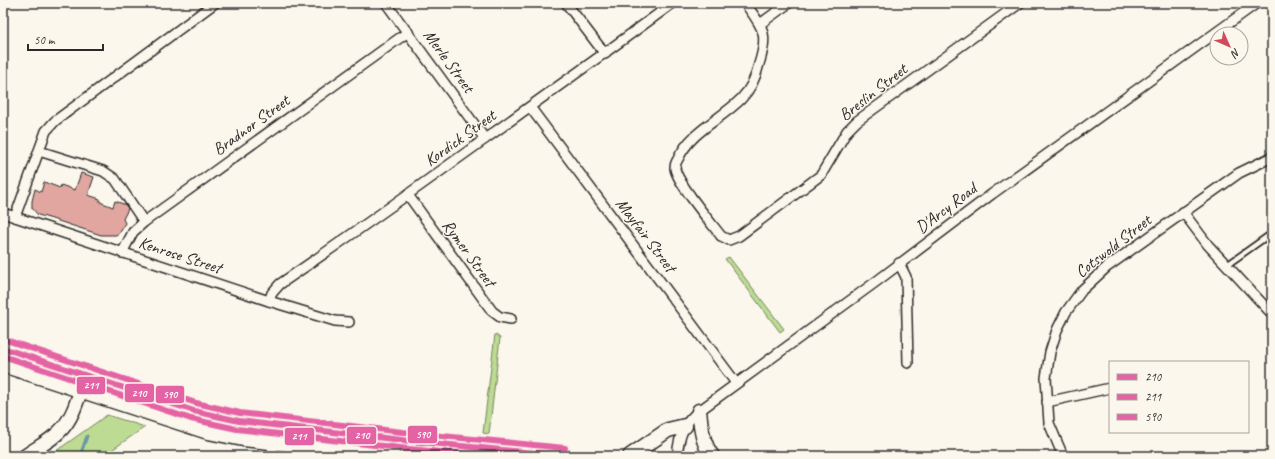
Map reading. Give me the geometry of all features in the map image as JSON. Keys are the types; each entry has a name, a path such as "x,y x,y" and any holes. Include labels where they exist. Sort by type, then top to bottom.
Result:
{"main road":[{"path":"3,348 208,415 239,421 486,452 564,456"},
{"path":"3,365 208,432 243,439 272,449 393,456"},
{"path":"699,411 703,437 712,456"},
{"path":"630,456 668,430 685,426"}],"street":[{"path":"15,217 46,131 55,121 215,3"},
{"name":"Merle Street","path":"386,3 485,139"},
{"path":"566,3 604,54"},
{"name":"Kordick Street","path":"269,301 272,293 280,284 408,195 673,3"},
{"path":"745,3 760,24 789,3"},
{"name":"Breslin Street","path":"760,24 765,41 764,50 756,76 750,89 741,100 695,135 682,151 674,166 678,178 721,236 729,240 739,236 821,175 848,131 857,121 1020,3"},
{"name":"D'Arcy Road","path":"677,456 679,441 685,426 699,411 877,281 992,194 1257,3"},
{"name":"Bradnor Street","path":"122,253 133,232 144,222 408,32"},
{"name":"Mayfair Street","path":"530,107 736,383"},
{"path":"39,151 103,171 115,179 144,222"},
{"name":"Cotswold Street","path":"1063,456 1049,423 1046,378 1050,352 1057,330 1066,312 1082,290 1107,267 1239,173 1272,157"},
{"name":"Rymer Street","path":"408,195 492,311 500,317 512,319"},
{"path":"1183,212 1208,245 1272,314"},
{"name":"Kenrose Street","path":"3,213 269,301 335,321 348,322"},
{"path":"899,263 906,277 908,363"},
{"path":"25,456 61,431 69,419 86,375"},
{"path":"1047,402 1109,388"},
{"path":"272,449 278,426"}],"lane":[{"path":"1227,265 1272,233"}],"green space":[{"path":"729,257 784,329 780,332 725,259"},
{"path":"495,334 500,338 489,434 483,433"},
{"path":"107,415 145,427 103,456 49,456"}],"building":[{"path":"81,173 94,177 88,195 100,199 100,202 113,207 115,201 126,205 128,209 123,219 125,223 121,231 116,235 101,235 38,215 32,208 35,189 41,192 44,182 60,188 61,185 75,190"}],"waterway":[{"path":"80,456 87,436"}],"transit line":[{"name":"590","path":"6,340 196,403 240,413 411,433 565,448"},
{"name":"210","path":"3,348 194,411 239,421 410,441 564,456"},
{"name":"211","path":"3,356 191,419 237,429 481,456"}]}
